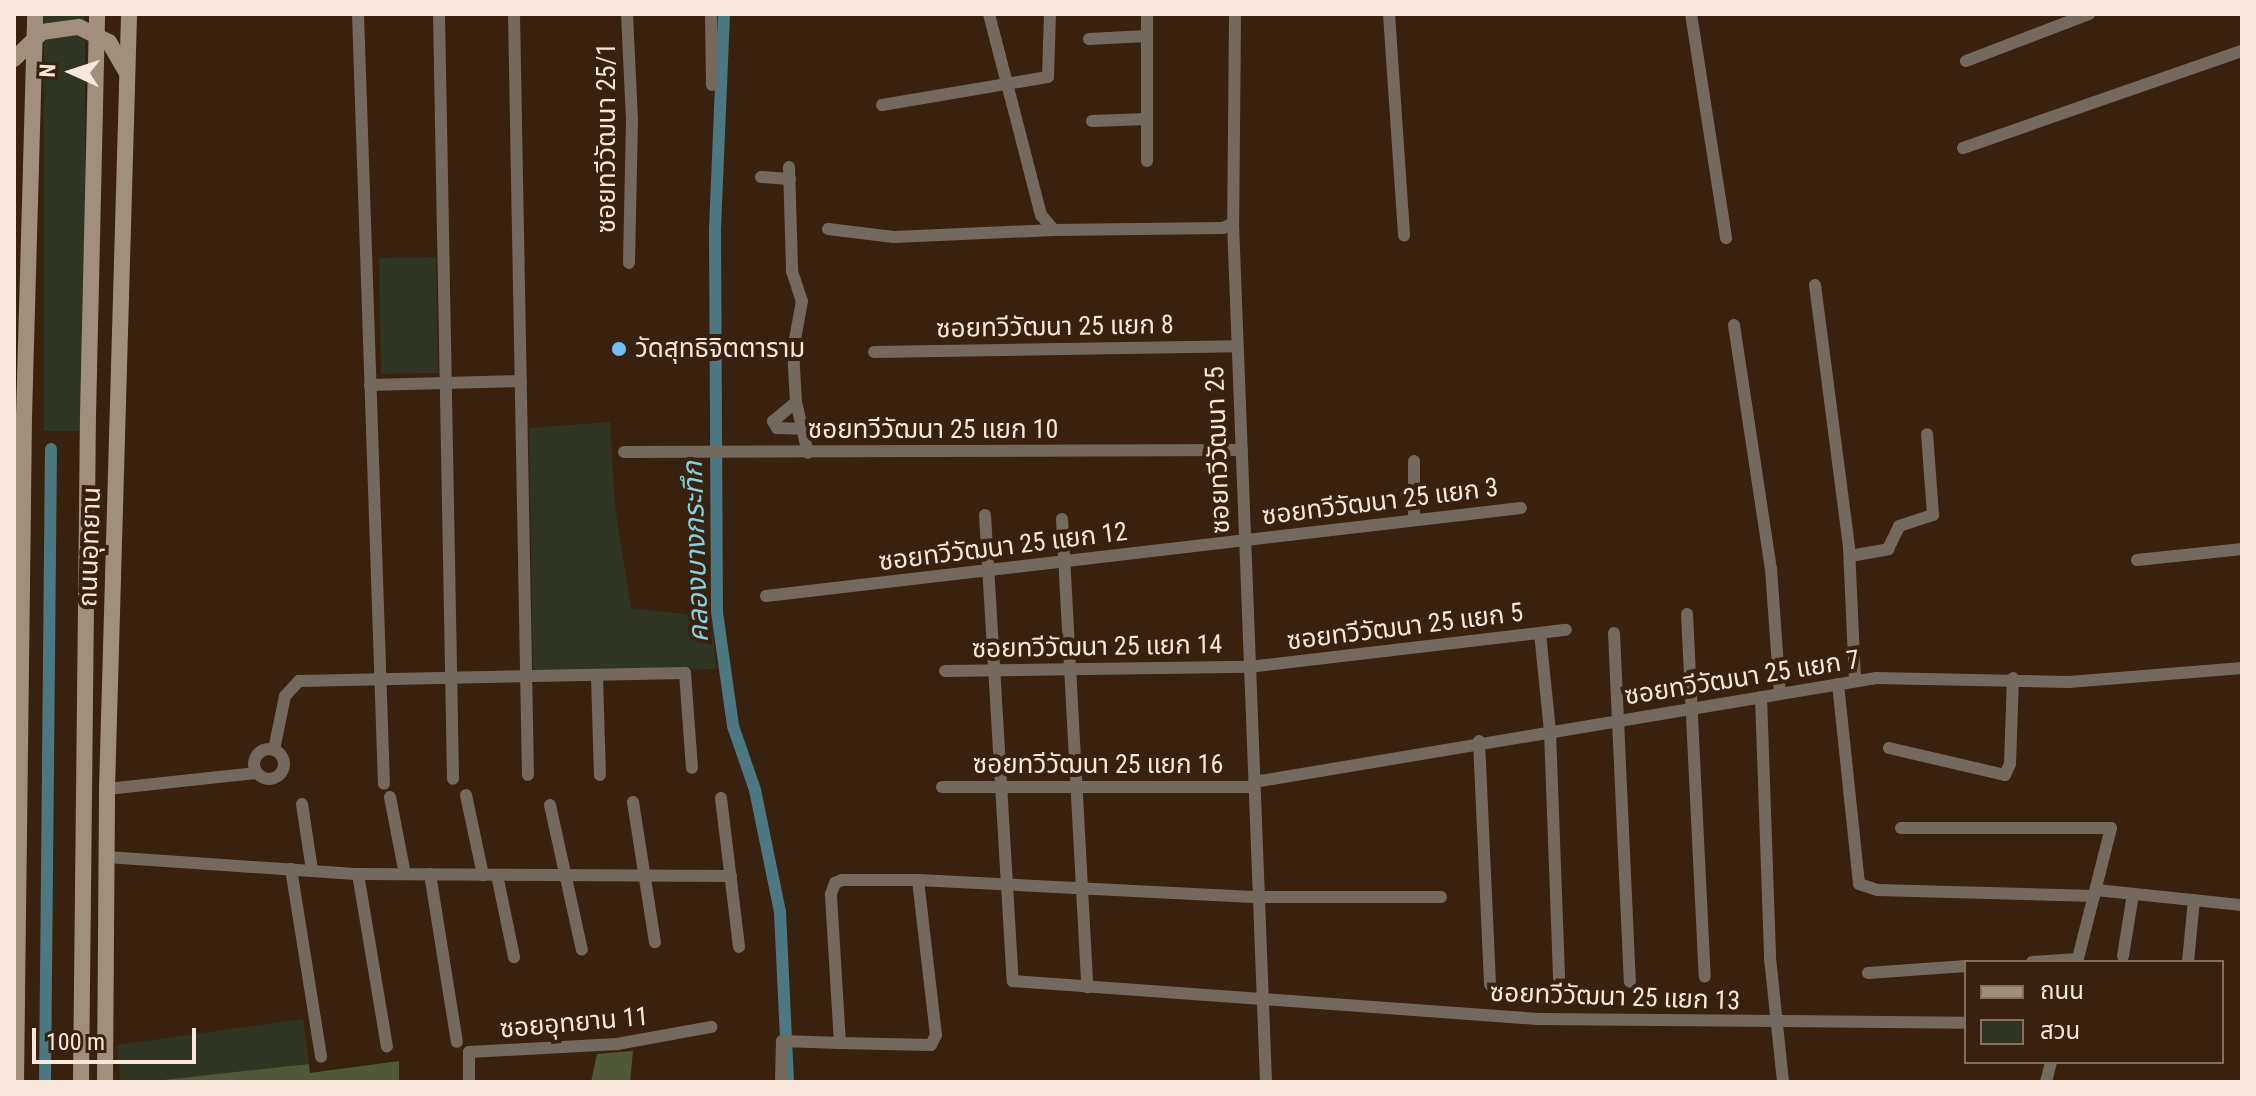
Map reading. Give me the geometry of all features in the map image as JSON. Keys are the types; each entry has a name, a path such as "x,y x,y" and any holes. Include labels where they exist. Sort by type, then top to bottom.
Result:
{"main road":[{"path":"16,1082 24,416 35,14"},
{"name":"ถนนอุทยาน","path":"81,1082 88,415 97,14"},
{"name":"ถนนอุทยาน","path":"105,1082 107,789 129,14"},
{"path":"14,59 42,32 79,27 109,42 127,74"},
{"path":"14,772 20,743"},
{"path":"82,998 107,828"}],"street":[{"path":"358,14 384,784"},
{"path":"439,14 453,779"},
{"path":"514,14 528,775"},
{"name":"ซอยทวีวัฒนา 25/1","path":"627,14 632,119 629,263"},
{"path":"711,14 712,85"},
{"path":"989,14 1041,215 1054,230"},
{"path":"882,105 1008,86 1051,73 1050,14"},
{"path":"1147,14 1147,161"},
{"name":"ซอยทวีวัฒนา 25","path":"1235,14 1233,223 1236,346 1266,1082"},
{"path":"1389,14 1404,235"},
{"path":"1691,14 1726,238"},
{"path":"1966,61 2089,14"},
{"path":"1089,39 1147,36"},
{"path":"1963,148 2242,51"},
{"path":"1092,121 1147,119"},
{"path":"761,177 790,173 792,271 802,301 793,350 796,402 808,453"},
{"path":"828,229 894,237 1054,230 1223,228 1233,223"},
{"path":"1815,285 1850,556 1855,681"},
{"path":"1734,325 1771,569 1780,694"},
{"name":"ซอยทวีวัฒนา 25 แยก 8","path":"874,352 1236,346"},
{"path":"370,385 521,381"},
{"path":"796,402 773,421 777,428 802,429"},
{"path":"1850,556 1888,549 1899,526 1933,515 1927,434"},
{"name":"ซอยทวีวัฒนา 25 แยก 10","path":"624,452 1242,450"},
{"path":"1414,461 1414,518"},
{"name":"ซอยทวีวัฒนา 25 แยก 3","path":"1244,541 1414,518 1521,508"},
{"path":"985,515 1007,884"},
{"path":"1062,519 1066,669 1087,987"},
{"name":"ซอยทวีวัฒนา 25 แยก 12","path":"766,596 1244,541"},
{"path":"2137,560 2242,549"},
{"path":"1687,614 1705,977"},
{"name":"ซอยทวีวัฒนา 25 แยก 5","path":"1249,667 1566,630"},
{"path":"1540,633 1550,731 1559,978"},
{"path":"1614,633 1630,982"},
{"name":"ซอยทวีวัฒนา 25 แยก 14","path":"945,671 1249,667"},
{"name":"ซอยทวีวัฒนา 25 แยก 7","path":"1254,784 1479,741 1894,676 2086,682 2242,668"},
{"path":"274,750 285,696 299,681 685,673 692,768"},
{"path":"597,676 600,775"},
{"path":"1889,748 2005,775 2010,764 2013,678"},
{"path":"1838,684 1855,876 1865,889 2133,894 2242,905"},
{"path":"1761,697 1770,958 1780,1023 1783,1082"},
{"path":"1479,741 1490,985"},
{"path":"107,789 257,773 268,779 280,774 284,762 274,750"},
{"path":"257,773 258,754 274,750"},
{"name":"ซอยทวีวัฒนา 25 แยก 16","path":"942,787 1254,784"},
{"path":"466,795 483,875"},
{"path":"390,797 405,874"},
{"path":"721,798 739,947"},
{"path":"633,802 655,942"},
{"path":"302,804 312,870"},
{"path":"550,805 582,950"},
{"path":"1901,828 2111,828 2077,960"},
{"path":"107,857 358,874 731,876"},
{"path":"291,869 321,1057"},
{"path":"358,874 387,1047"},
{"path":"430,874 457,1042"},
{"path":"497,875 514,957"},
{"path":"840,1043 831,887 842,880 918,880 1258,897 1441,897"},
{"path":"781,1082 787,1040 931,1045 936,1035 918,880"},
{"name":"ซอยทวีวัฒนา 25 แยก 13","path":"1007,884 1013,981 1538,1019 1964,1023"},
{"path":"2123,956 2133,894"},
{"path":"2188,960 2194,900"},
{"path":"1868,973 1964,966"},
{"name":"ซอยอุทยาน 11","path":"469,1082 469,1052 617,1044 711,1027"}],"green space":[{"path":"44,14 85,14 85,431 44,431"},
{"path":"436,257 438,373 381,374 379,258"},
{"path":"610,422 615,507 631,608 712,617 716,669 533,673 529,428"},
{"path":"303,1019 309,1064 178,1082 121,1082 116,1045"},
{"path":"633,1051 630,1082 591,1082 597,1054"},
{"path":"399,1061 399,1082 146,1082 309,1064 310,1073"}],"waterway":[{"name":"คลองบางกระทึก","path":"724,14 715,233 717,612 733,726 755,790 780,912 788,1082"},
{"path":"45,1082 51,449"}],"place":[{"name":"วัดสุทธิจิตตาราม","path":"619,349"}]}
